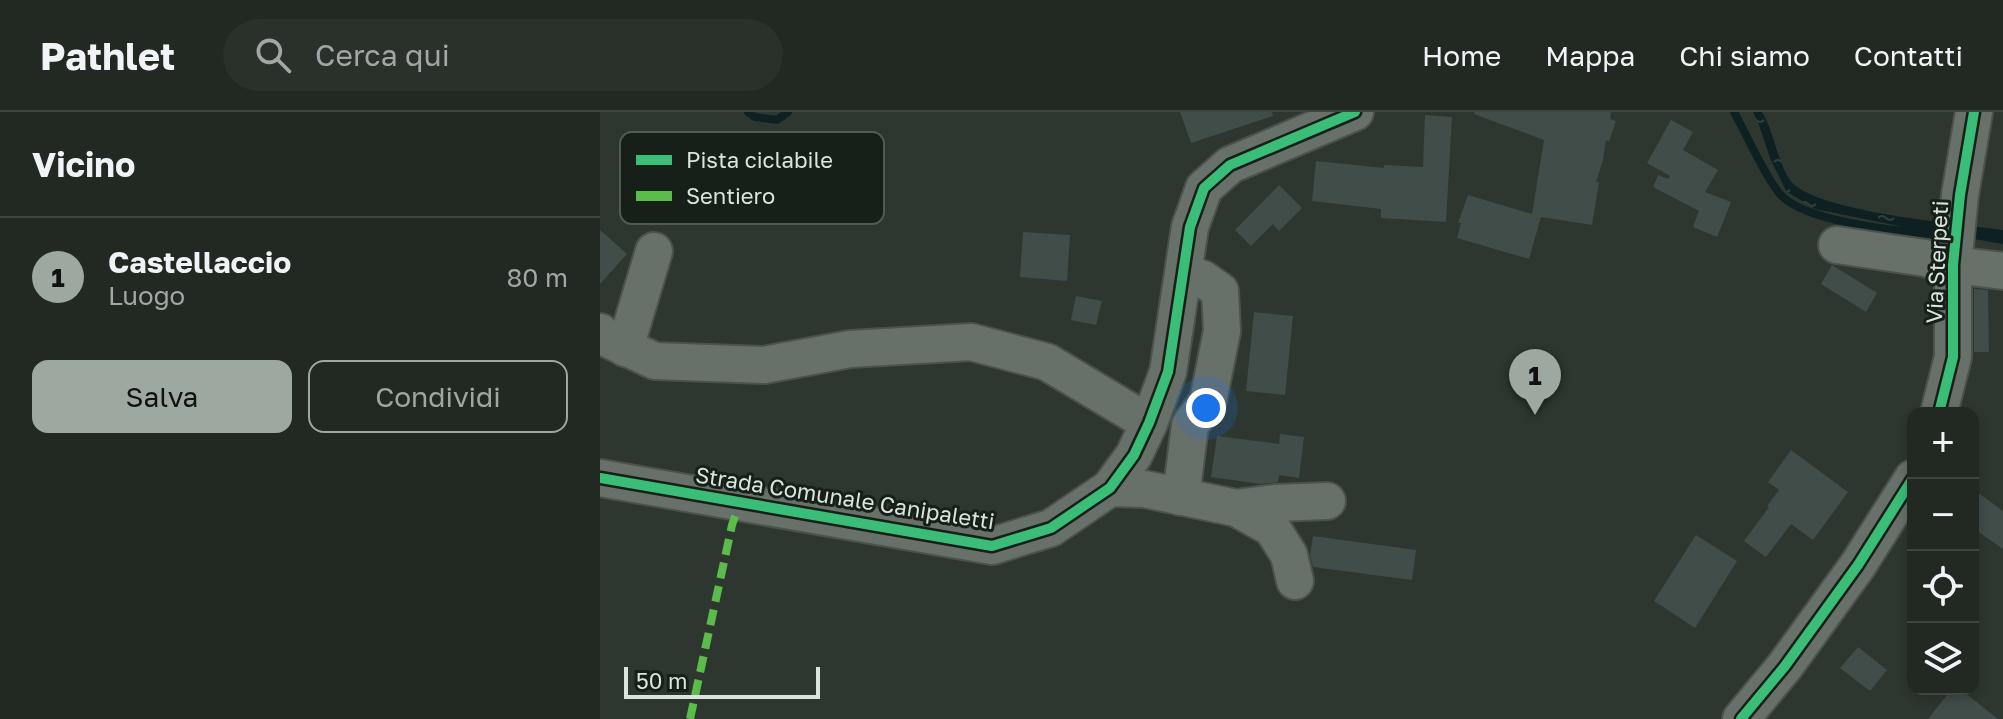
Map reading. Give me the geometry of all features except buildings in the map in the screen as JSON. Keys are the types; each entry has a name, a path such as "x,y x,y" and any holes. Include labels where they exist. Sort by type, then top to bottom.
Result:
{"street":[{"name":"Strada Comunale Canipaletti","path":"600,478 992,546 1051,528 1110,488 1134,455 1149,423 1168,372 1190,227 1204,188 1230,165 1355,112"},
{"name":"Via Sterpeti","path":"1940,407 1953,357 1955,245 1974,112"},
{"path":"1837,245 1925,258 1955,245 2003,271"},
{"path":"654,251 613,340 655,361 764,365 850,349 971,342 1047,362 1149,423"},
{"path":"1181,497 1190,425 1208,401 1222,331 1220,291 1203,279 1184,273"},
{"path":"1741,719 1785,666 1858,565 1912,479"},
{"path":"1110,488 1144,489 1236,508 1272,528 1289,555 1295,581"},
{"path":"1236,508 1327,501"}],"water":[{"path":"1753,112 1762,112 1785,172 1804,191 1827,200 1889,215 2003,230 2003,244 1815,209 1786,191"}],"waterway":[{"path":"748,112 755,117 777,120 788,112"},
{"path":"1734,112 1773,184 1792,204 1858,225 1949,236"}],"marked path":[{"path":"690,719 732,525 740,502"}],"cycle path":[{"path":"600,478 992,546 1051,528 1110,488 1134,455 1149,423 1168,372 1190,227 1204,188 1230,165 1355,112"},
{"path":"1940,407 1953,357 1953,265 1960,195 1974,112"},
{"path":"1741,719 1785,666 1858,565 1912,479"}],"place":[{"name":"Castellaccio","path":"1535,415"}]}
